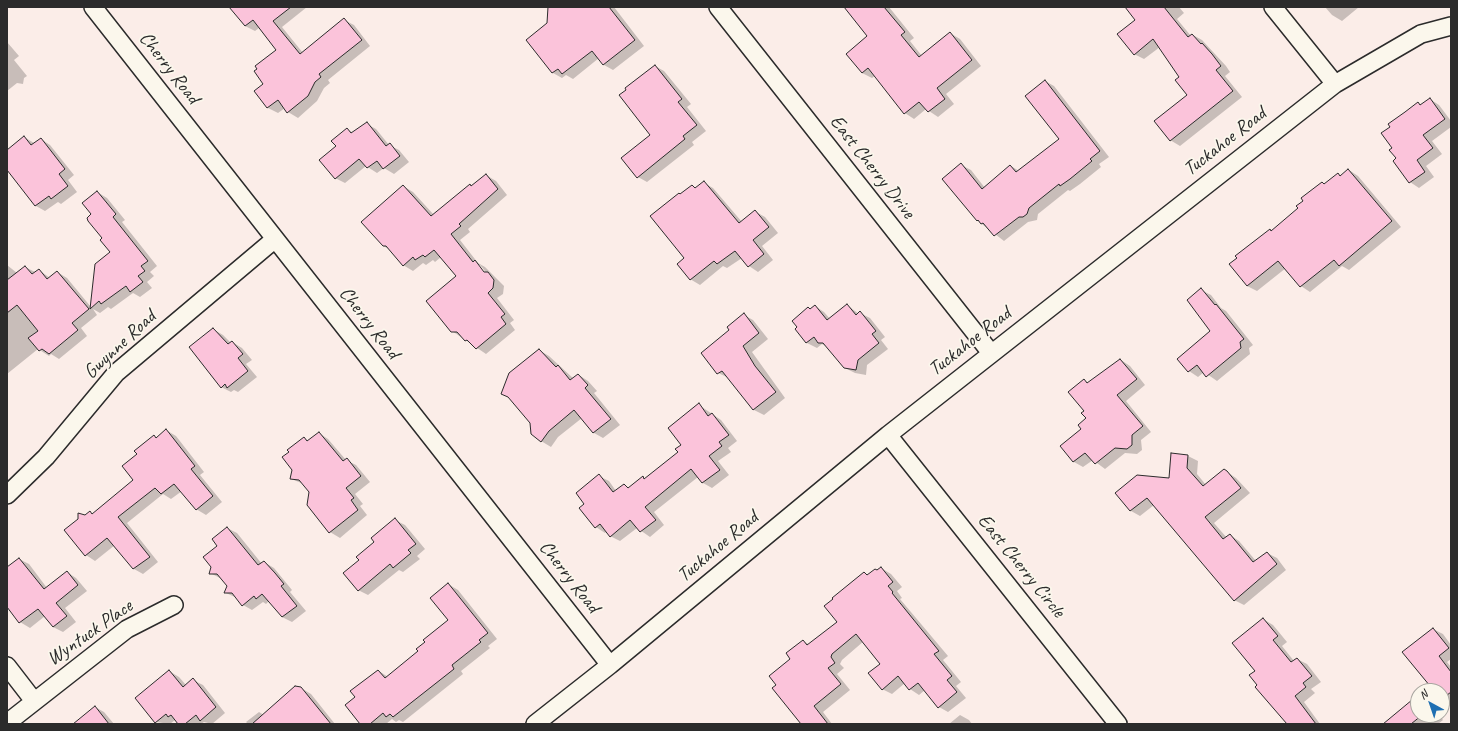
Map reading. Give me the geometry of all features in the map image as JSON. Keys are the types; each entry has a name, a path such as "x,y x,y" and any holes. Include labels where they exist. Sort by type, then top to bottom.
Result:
{"street":[{"name":"Cherry Road","path":"93,7 610,665"},
{"name":"East Cherry Drive","path":"718,7 991,353"},
{"path":"1273,7 1335,84"},
{"name":"Tuckahoe Road","path":"535,724 610,665 888,435 1335,84 1421,34 1451,26"},
{"name":"Gwynne Road","path":"7,495 46,457 116,373 275,239"},
{"name":"East Cherry Circle","path":"888,435 1118,724"},
{"name":"Wyntuck Place","path":"7,723 127,629 174,605"},
{"path":"7,666 34,701"}],"building":[{"path":"229,7 291,7 273,21 300,54 344,18 362,40 319,74 321,77 315,82 308,96 287,113 278,100 267,108 254,91 263,84 254,71 257,69 255,66 276,50 253,20 245,26"},
{"path":"548,7 609,7 635,40 603,65 592,51 562,74 558,69 552,73 526,40 547,23"},
{"path":"844,7 884,7 905,32 901,35 919,57 950,32 972,60 937,88 945,99 928,112 919,102 904,114 868,68 862,73 846,54 867,36"},
{"path":"1125,7 1164,7 1188,37 1192,34 1212,54 1221,66 1216,70 1233,91 1170,141 1154,121 1187,95 1175,80 1179,77 1153,39 1134,55 1117,34 1135,20"},
{"path":"655,65 682,99 678,102 697,125 683,136 685,139 637,178 621,158 650,135 619,95 626,90 625,88"},
{"path":"1045,80 1100,151 1090,159 1092,161 1070,179 1060,186 1059,184 1029,208 1027,214 1023,217 1019,217 994,236 983,223 981,224 978,220 977,221 942,179 961,163 982,189 1010,165 1016,172 1059,139 1025,96"},
{"path":"1430,98 1445,119 1423,135 1433,148 1417,160 1425,172 1409,183 1393,161 1396,158 1389,150 1392,148 1381,133 1390,127 1388,124 1418,102 1420,105"},
{"path":"367,122 386,146 390,143 400,156 383,169 377,161 367,168 359,159 335,179 319,160 336,146 331,141 347,128 351,133"},
{"path":"24,136 31,145 41,138 65,169 59,174 68,186 51,199 49,196 35,206 7,170 7,150"},
{"path":"1348,169 1392,221 1339,266 1334,260 1300,287 1278,261 1247,286 1229,264 1237,258 1235,256 1270,229 1271,231 1298,208 1296,206 1303,201 1301,198 1322,182 1324,184 1338,173 1340,176"},
{"path":"486,174 498,189 459,224 461,226 451,234 473,262 475,260 484,272 488,272 494,280 493,288 488,293 505,314 501,317 506,324 476,349 467,340 465,341 457,332 451,332 426,301 456,276 434,250 425,257 423,255 415,260 413,257 403,266 386,246 383,246 361,222 403,185 431,216 470,184 471,186"},
{"path":"704,181 739,223 755,210 769,227 753,240 764,254 748,267 735,251 717,264 714,261 690,280 677,264 684,258 650,216 679,193 680,194 692,185 695,188"},
{"path":"97,191 116,214 113,217 148,261 141,266 145,271 138,276 143,282 130,292 126,286 101,304 99,301 90,309 95,264 110,252 100,240 102,238 88,221 87,218 91,214 82,203"},
{"path":"25,266 32,274 39,269 47,279 57,271 89,309 72,323 78,330 49,354 42,349 39,351 28,338 38,331 17,305 7,313 7,280"},
{"path":"1201,288 1244,339 1240,342 1241,348 1206,377 1197,365 1188,372 1177,359 1210,331 1187,300"},
{"path":"847,304 856,315 860,311 876,331 872,334 879,343 858,360 856,370 844,368 823,343 818,343 814,337 806,343 795,329 797,327 792,321 808,307 810,309 815,305 827,320"},
{"path":"744,313 759,333 743,346 755,366 776,392 753,410 722,371 717,374 701,353 729,330 727,327"},
{"path":"213,328 228,344 232,341 243,354 238,358 248,371 227,388 225,384 221,388 189,347"},
{"path":"539,349 556,367 558,365 570,380 578,374 588,385 585,388 611,419 593,433 574,410 549,431 541,442 531,434 530,423 508,397 501,394 509,373"},
{"path":"1120,359 1137,379 1117,395 1143,426 1132,435 1132,445 1127,449 1115,448 1095,464 1085,453 1073,462 1060,446 1081,429 1078,425 1086,418 1081,413 1084,411 1068,392 1084,379 1087,383"},
{"path":"699,403 708,416 712,413 729,435 719,442 722,446 709,456 720,470 702,483 691,469 645,507 656,520 640,532 630,520 610,537 600,524 595,528 579,508 584,504 576,493 599,474 613,492 624,484 628,488 643,476 644,479 678,452 675,449 681,445 668,428"},
{"path":"166,429 195,466 191,469 213,496 196,510 174,484 161,494 155,488 118,517 150,557 133,569 107,538 85,556 64,530 78,519 78,513 85,515 90,511 92,514 133,480 122,466 137,454 134,451 154,435 156,438"},
{"path":"319,432 343,461 347,458 361,476 346,488 354,498 351,500 358,510 329,533 307,505 309,492 299,480 290,479 292,470 282,457 289,452 287,450 304,437 307,441"},
{"path":"1171,453 1188,455 1187,468 1203,486 1224,469 1227,471 1241,488 1205,517 1223,539 1230,534 1253,562 1267,552 1277,564 1234,601 1147,498 1130,511 1115,493 1137,475 1169,478"},
{"path":"395,518 416,544 408,550 411,553 393,568 390,564 358,591 343,573 359,560 356,557 374,542 371,538"},
{"path":"227,527 258,565 264,561 275,573 284,584 281,586 297,606 282,617 262,594 256,599 254,596 242,606 232,593 224,593 227,586 217,574 209,574 211,567 203,557 217,546 212,539"},
{"path":"19,558 44,589 67,571 78,585 56,603 67,616 53,627 38,609 19,623 7,607 7,567"},
{"path":"881,567 893,582 888,586 893,592 892,593 939,651 934,654 952,676 947,680 957,692 938,708 918,683 909,690 898,676 882,690 868,673 880,664 856,634 832,654 831,657 835,663 828,668 841,684 814,706 828,724 801,724 772,688 776,685 769,676 790,659 786,653 803,640 807,645 837,622 824,606 833,599 832,598 864,572 867,575 875,569 877,570"},
{"path":"448,583 488,633 479,640 481,642 452,665 454,669 393,717 390,714 386,717 383,713 370,724 360,724 345,705 355,697 350,691 378,670 385,678 418,651 416,649 425,642 423,640 448,620 430,598"},
{"path":"1263,618 1278,636 1273,640 1291,662 1297,658 1312,676 1303,683 1306,687 1295,696 1316,724 1287,724 1255,687 1257,685 1249,675 1255,671 1232,643"},
{"path":"1433,628 1449,648 1439,656 1451,672 1451,692 1450,693 1450,683 1428,683 1402,652"},
{"path":"169,670 183,687 193,678 216,707 200,721 196,715 185,724 178,724 171,715 168,717 166,714 155,723 135,698"},
{"path":"295,686 301,687 331,724 252,724"},
{"path":"1410,702 1410,723 1412,723 1383,724"},
{"path":"95,706 109,724 73,724"}]}
